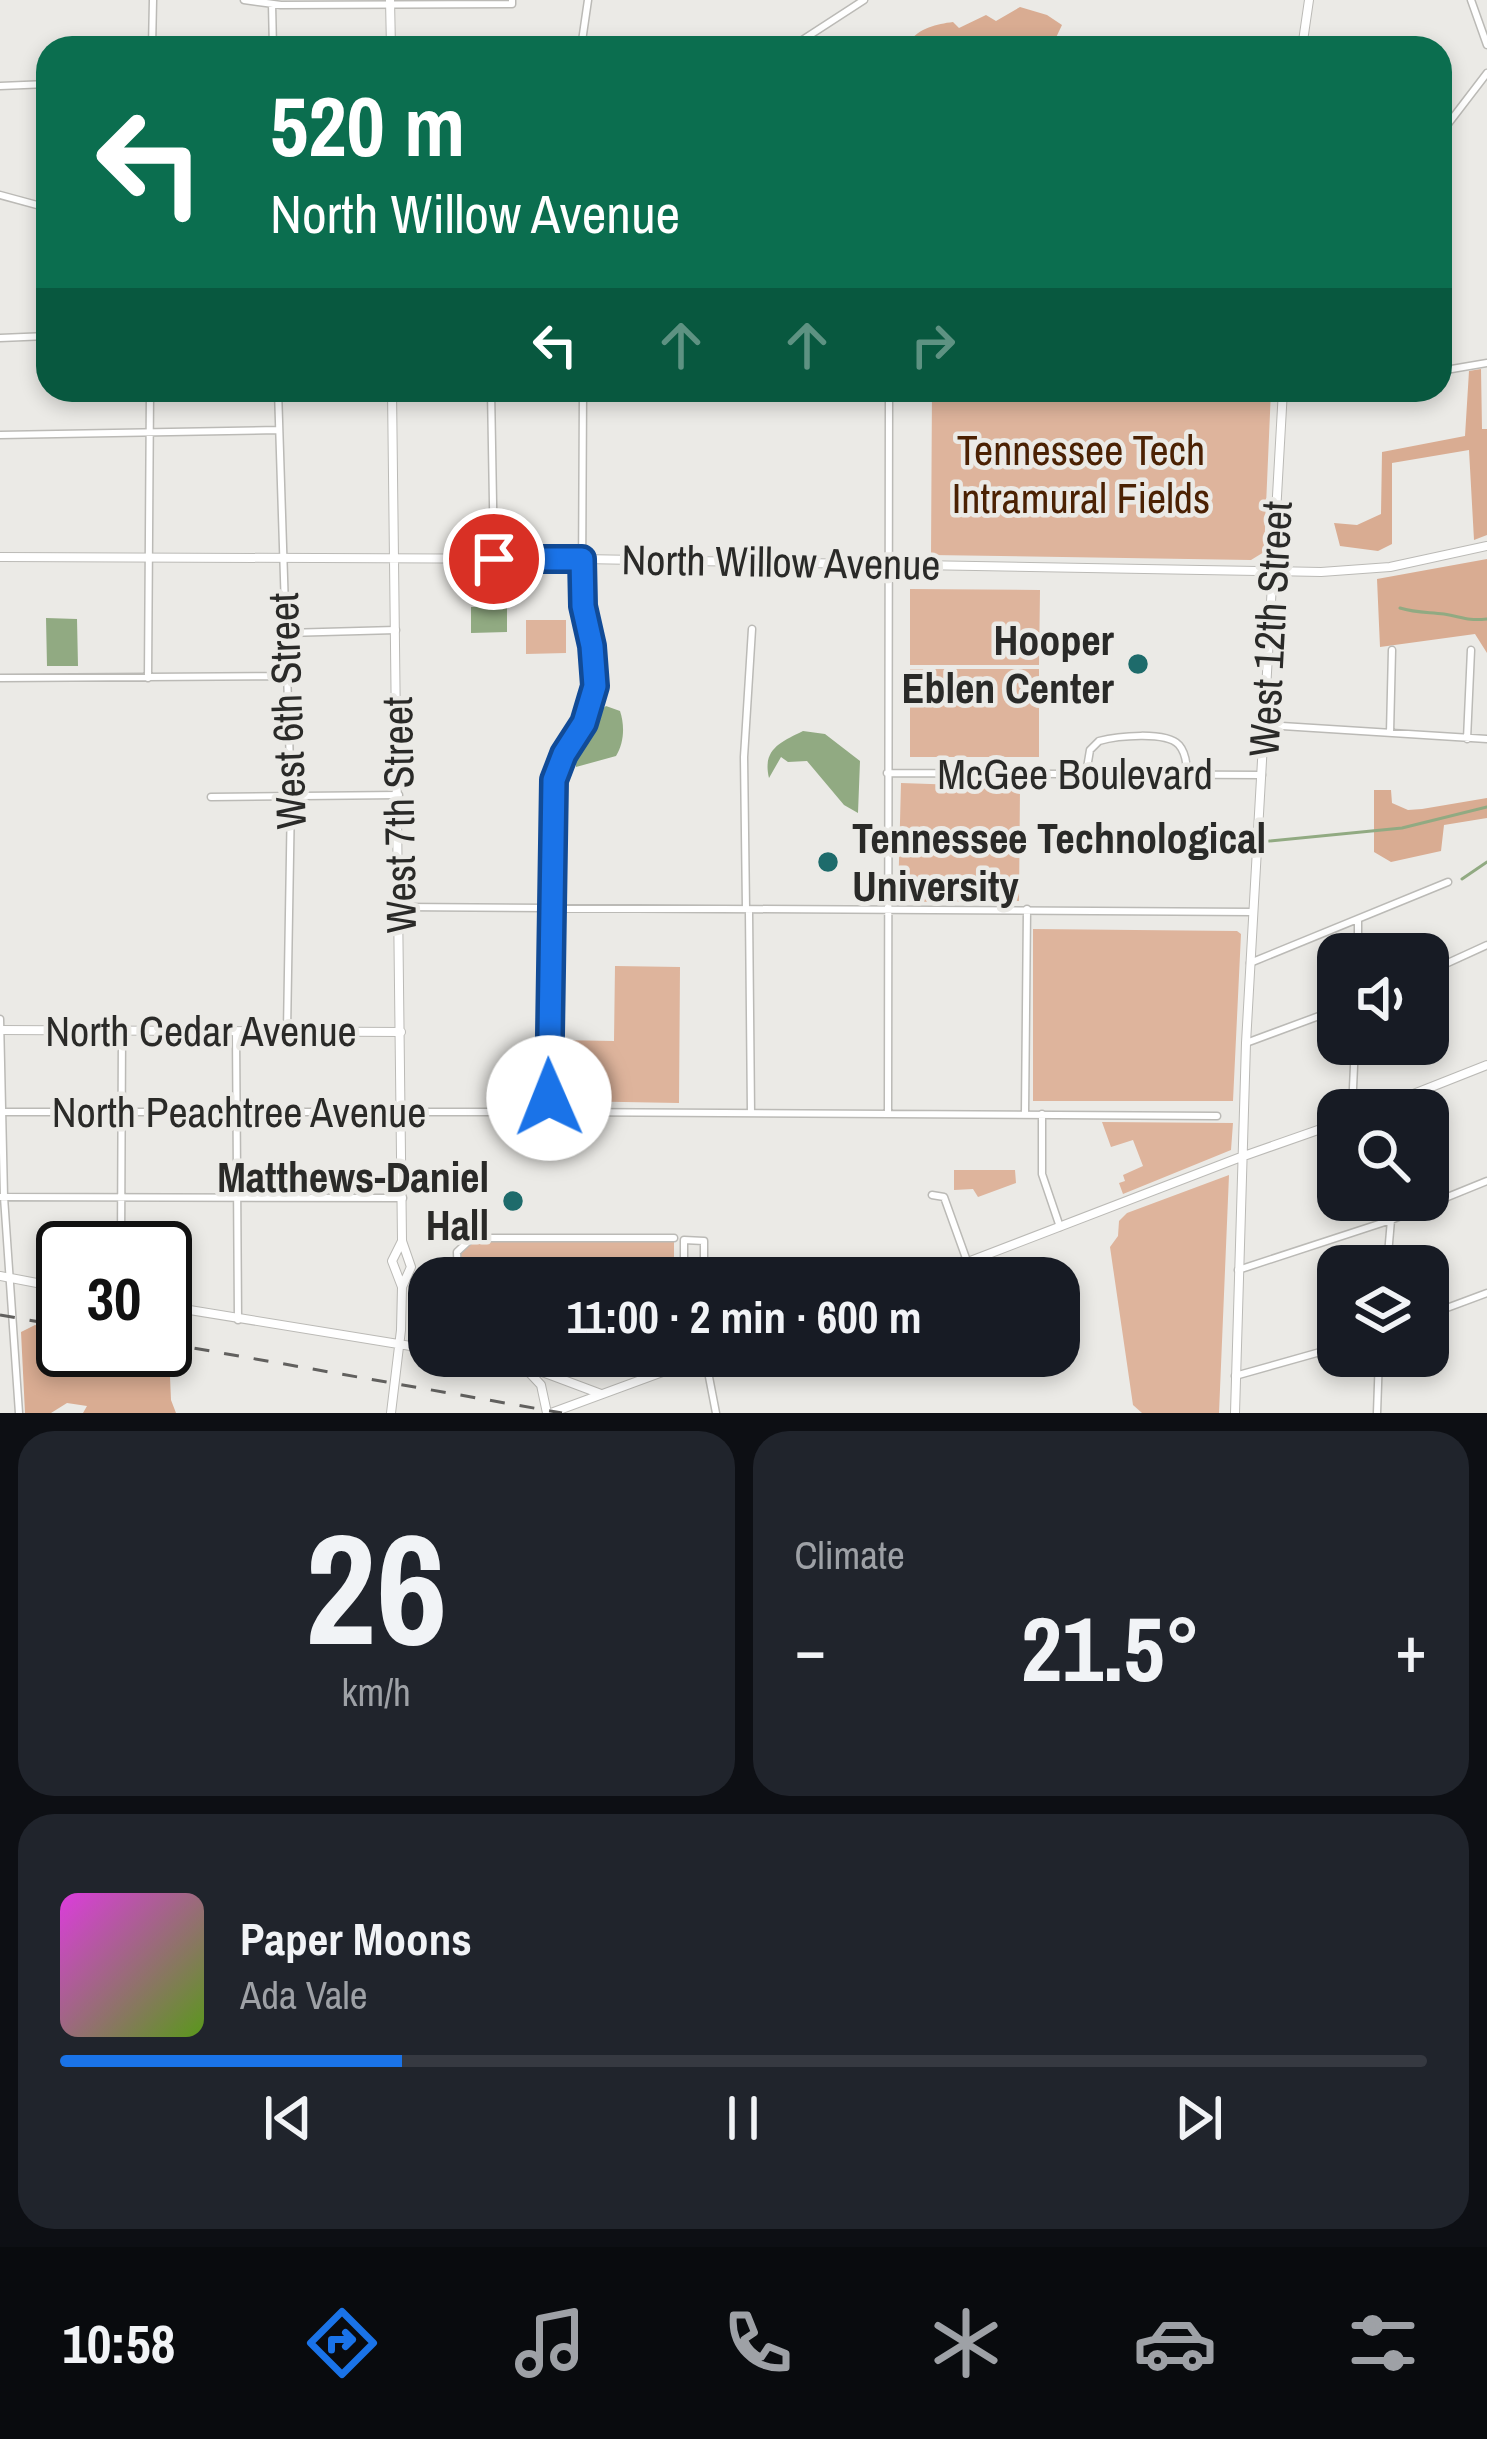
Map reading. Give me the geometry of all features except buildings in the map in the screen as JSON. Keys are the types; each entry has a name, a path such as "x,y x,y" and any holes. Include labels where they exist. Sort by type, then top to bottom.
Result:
{"street":[{"path":"152,36 153,0"},
{"path":"244,0 512,2"},
{"path":"583,36 589,0"},
{"path":"808,36 864,0"},
{"path":"1304,36 1309,0"},
{"path":"1471,0 1487,45"},
{"path":"272,2 273,36"},
{"path":"390,3 391,36"},
{"path":"1452,119 1487,73"},
{"path":"0,86 36,84"},
{"path":"0,195 36,205"},
{"path":"0,338 36,336"},
{"path":"1452,369 1487,363"},
{"path":"148,678 150,402"},
{"name":"West 6th Street","path":"278,402 291,797 287,1031"},
{"name":"West 7th Street","path":"392,402 402,1241 411,1267 401,1287"},
{"path":"490,402 494,559"},
{"path":"553,1112 547,1052 555,771 584,723 595,686 583,606 583,402"},
{"path":"888,1113 889,402"},
{"name":"West 12th Street","path":"1235,1413 1240,1156 1283,402"},
{"path":"0,435 279,430"},
{"name":"North Willow Avenue","path":"0,557 582,559 1272,571 1390,567 1487,546"},
{"path":"751,1113 744,757 752,629"},
{"path":"286,633 396,630"},
{"path":"1390,733 1392,650"},
{"path":"1467,739 1471,650"},
{"path":"0,678 288,676"},
{"path":"1265,725 1487,739"},
{"path":"1086,774 1090,750 1100,742 1166,738 1184,751 1187,775"},
{"name":"McGee Boulevard","path":"887,773 1262,775"},
{"path":"211,797 399,795"},
{"path":"1250,963 1448,882"},
{"path":"400,907 1253,912"},
{"path":"1027,909 1024,1113 1217,1116"},
{"path":"1358,921 1358,933"},
{"path":"1449,963 1487,945"},
{"path":"1246,1043 1317,1018"},
{"path":"0,1019 2,1197 12,1278 19,1413"},
{"name":"North Cedar Avenue","path":"0,1030 401,1032"},
{"path":"120,1221 122,1031"},
{"path":"236,1032 238,1320"},
{"path":"1426,1089 1487,1065"},
{"name":"North Peachtree Avenue","path":"0,1112 1024,1113"},
{"path":"1042,1114 1042,1174 1061,1228"},
{"path":"984,1257 1317,1130"},
{"path":"1449,1196 1487,1181"},
{"path":"932,1195 944,1197 966,1257"},
{"path":"2,1197 403,1198"},
{"path":"1238,1270 1388,1221"},
{"path":"457,1257 472,1238 674,1238"},
{"path":"684,1257 684,1240 704,1241 704,1257"},
{"name":"West 7th Street","path":"391,1413 401,1287 392,1261 402,1241"},
{"path":"0,1276 36,1283"},
{"path":"1449,1307 1487,1293"},
{"path":"192,1311 408,1346"},
{"path":"1235,1376 1317,1353"},
{"path":"533,1377 554,1406 570,1406"},
{"path":"557,1377 603,1394"},
{"path":"541,1385 549,1413 649,1377"},
{"path":"709,1377 716,1413"},
{"path":"1377,1413 1378,1377"}],"green space":[{"name":"Tennessee Tech Intramural Fields","path":"932,402 1270,402 1264,552 1251,560 931,555"},
{"path":"910,589 1040,590 1039,665 910,665"},
{"path":"526,620 566,620 566,653 526,654"},
{"path":"910,669 1039,669 1039,757 910,757"},
{"path":"901,783 1020,787 1019,901 898,899"},
{"path":"1033,929 1241,934 1233,1101 1033,1101"},
{"path":"615,966 680,967 679,1103 568,1101 556,1094 553,1040 614,1041"},
{"path":"1102,1122 1233,1123 1231,1150 1123,1194 1119,1183 1125,1181 1123,1175 1143,1166 1133,1140 1111,1147"},
{"path":"954,1170 1015,1170 1016,1183 978,1197 973,1189 954,1190"},
{"path":"1229,1175 1219,1413 1142,1413 1133,1405 1110,1247 1118,1236 1119,1221 1127,1213"},
{"path":"674,1238 674,1257 459,1257 467,1240"}],"shaded area":[{"path":"1020,7 1062,25 1057,36 915,36 953,22 959,28 986,15 996,21"},
{"path":"1481,369 1482,429 1487,429 1487,535 1474,540 1469,450 1392,463 1392,544 1378,551 1340,546 1334,523 1357,525 1381,514 1382,452 1465,436 1469,371"},
{"path":"1487,559 1487,653 1475,634 1380,647 1377,579"},
{"path":"471,607 507,607 507,632 471,633"},
{"path":"46,618 77,619 78,666 47,666"},
{"path":"606,706 620,711 619,751 616,756 576,767 579,753"},
{"path":"803,731 825,734 860,761 858,813 844,805 807,761 788,762 781,757 769,778 771,753"},
{"path":"1374,790 1391,790 1392,803 1408,810 1487,798 1487,818 1444,825 1441,851 1391,862 1374,852"},
{"path":"36,1325 36,1377 170,1377 176,1413 83,1413 87,1406 67,1403 51,1413 25,1413 21,1332"}],"waterway":[{"path":"1400,608 1487,619"},
{"path":"1269,841 1402,828 1487,807"},
{"path":"1462,879 1487,862"}],"railway":[{"path":"0,1315 36,1321"},
{"path":"192,1348 562,1413"}],"place":[{"name":"Hooper Eblen Center","path":"1138,664"},
{"name":"Tennessee Technological University","path":"828,862"},
{"name":"Matthews-Daniel Hall","path":"513,1201"}],"route":[{"path":"494,559 582,559 583,606 595,665 590,707 554,780 549,1098"}]}
